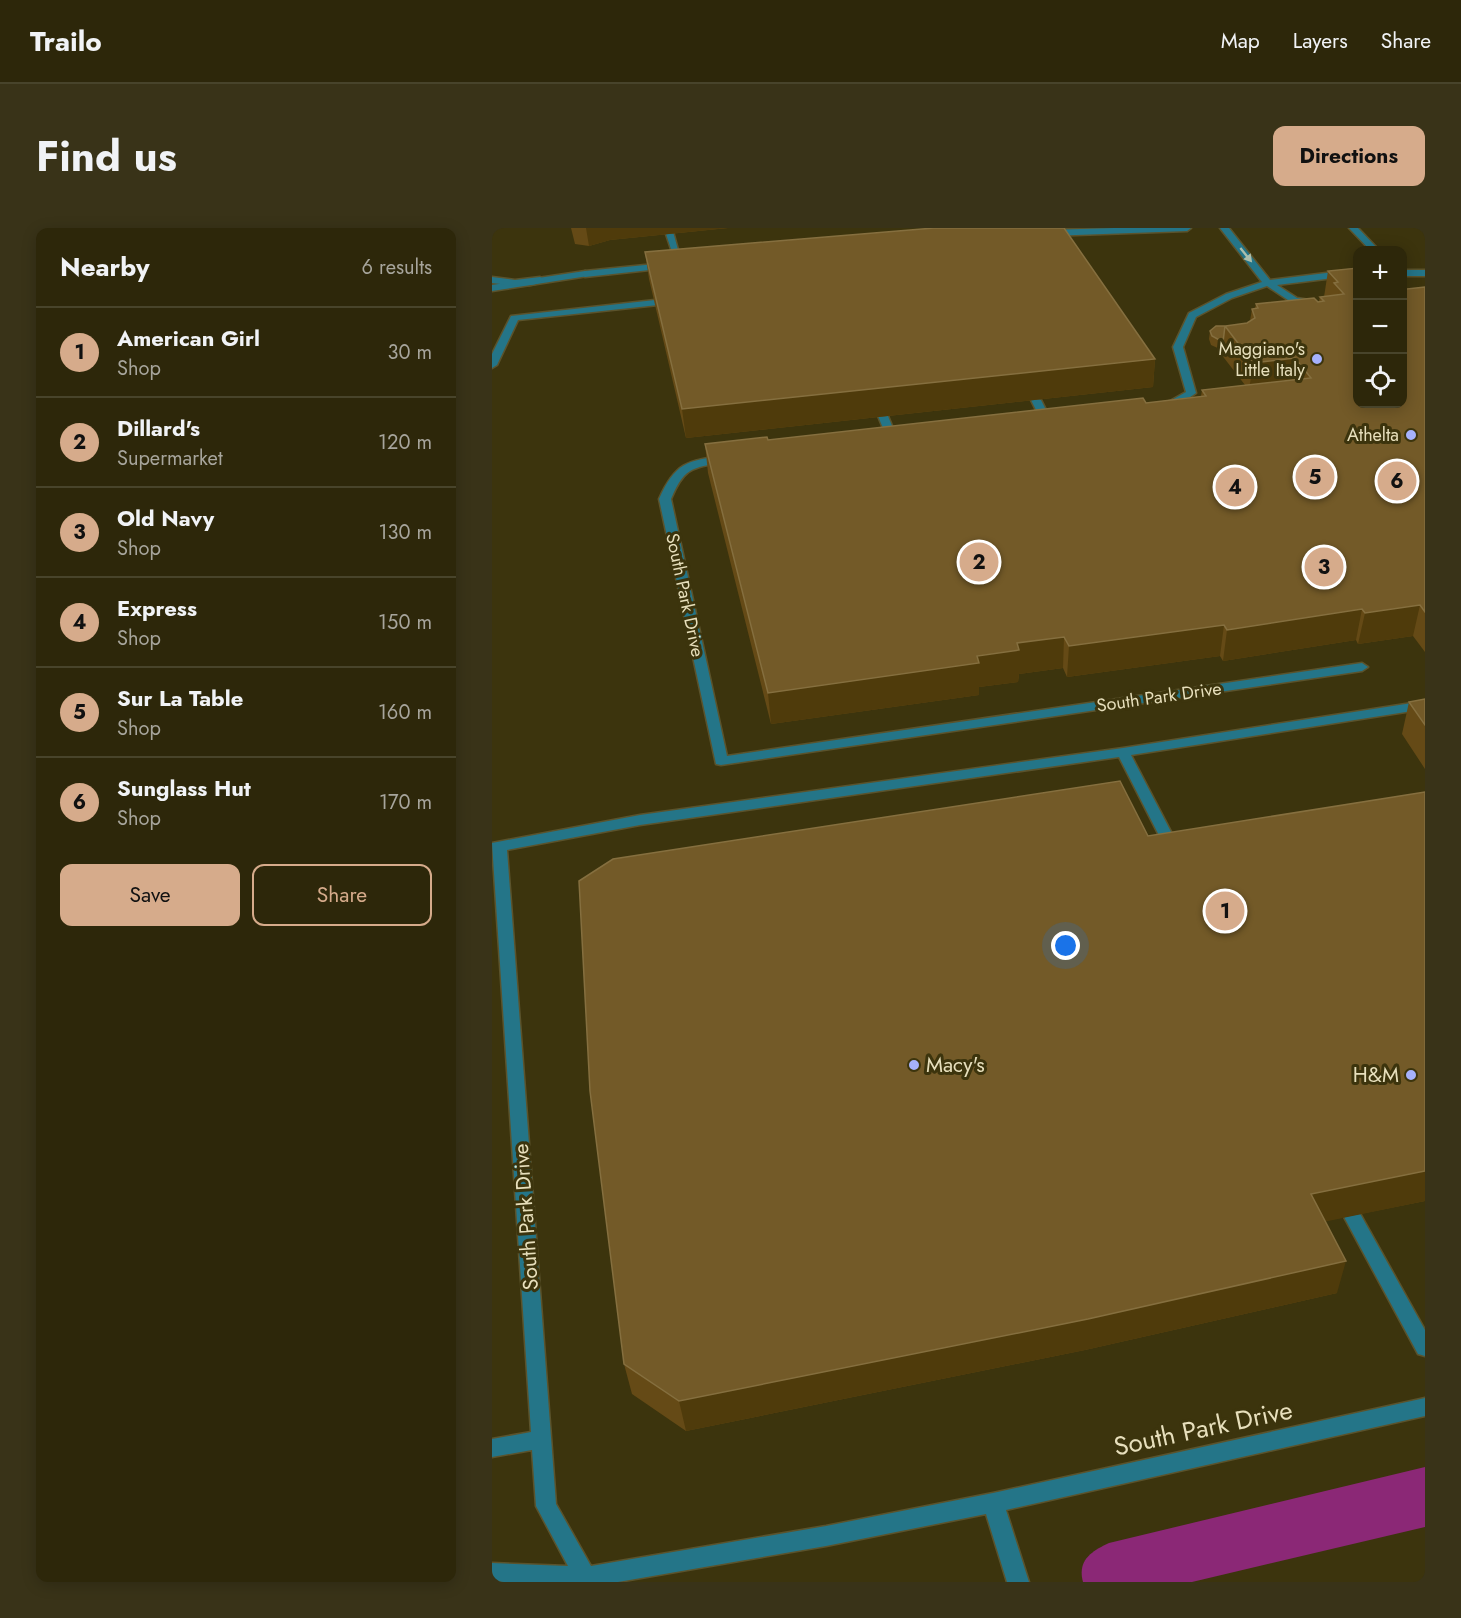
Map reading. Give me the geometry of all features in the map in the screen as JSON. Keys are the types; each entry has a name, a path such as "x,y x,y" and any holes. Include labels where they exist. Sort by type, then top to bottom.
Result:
{"street":[{"path":"668,228 677,255"},
{"path":"1037,234 1186,228"},
{"path":"1224,228 1268,283 1294,300 1321,304"},
{"path":"1353,228 1371,246"},
{"path":"492,280 515,283 585,274 623,266 681,264"},
{"path":"1150,407 1173,404 1191,393 1178,347 1192,315 1229,296 1268,283 1353,273"},
{"path":"1407,273 1425,273"},
{"path":"492,288 540,280"},
{"path":"492,365 514,318 654,303"},
{"path":"1036,400 1046,420"},
{"path":"883,416 892,438"},
{"name":"South Park Drive","path":"738,457 691,463 674,477 665,499 721,761 1362,667"},
{"name":"South Park Drive","path":"582,1580 546,1506 494,847 640,820 1123,752 1425,705"},
{"path":"1123,752 1180,863"},
{"path":"1352,1215 1425,1348"},
{"name":"South Park Drive","path":"492,1573 582,1580 993,1503 1425,1407"},
{"path":"492,1448 541,1438"},
{"path":"993,1503 1018,1582"}],"shaded area":[{"path":"1425,1467 1425,1527 1192,1582 1083,1582 1082,1568 1087,1557 1109,1543"}],"building":[{"path":"934,228 1064,228 1155,359 682,409 645,252"},
{"path":"1353,268 1353,408 1407,408 1407,289 1425,287 1425,612 1420,605 1365,613 1362,609 1227,630 1224,625 1069,646 1064,637 1017,643 1019,650 977,656 979,663 768,693 705,444 767,437 768,440 1143,398 1146,403 1206,396 1202,390 1311,378 1295,358 1253,363 1225,326 1247,323 1255,318 1252,309 1258,308 1256,304 1314,298 1318,302 1324,301 1320,297 1344,294 1334,283 1338,282 1328,271"},
{"path":"1216,326 1225,326 1223,342 1212,336 1210,331"},
{"path":"1425,699 1425,725 1409,702"},
{"name":"Macy's","path":"1120,781 1148,836 1425,792 1425,1171 1311,1194 1346,1261 1088,1319 679,1401 624,1364 590,1091 579,881 613,859"}],"place":[{"name":"Maggiano's Little Italy","path":"1317,359"},
{"name":"Athelta","path":"1411,435"},
{"name":"Sur La Table","path":"1315,477"},
{"name":"Sunglass Hut","path":"1397,481"},
{"name":"Express","path":"1235,487"},
{"name":"Dillard's","path":"979,562"},
{"name":"Old Navy","path":"1324,567"},
{"name":"American Girl","path":"1225,911"},
{"name":"Macy's","path":"914,1065"},
{"name":"H&M","path":"1411,1075"}]}
